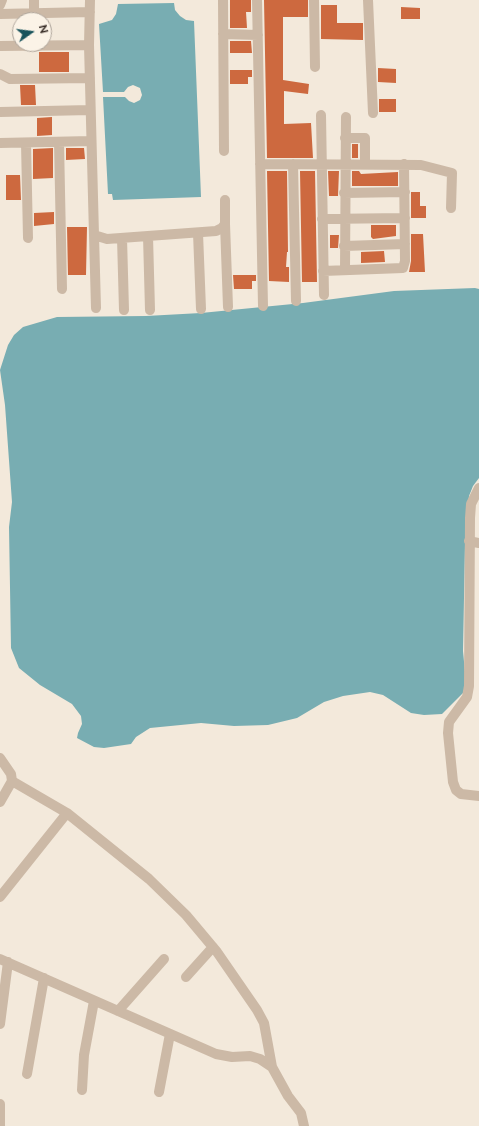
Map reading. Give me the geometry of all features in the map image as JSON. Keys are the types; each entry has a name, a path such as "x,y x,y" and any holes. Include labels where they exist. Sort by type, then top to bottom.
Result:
{"street":[{"path":"0,5 2,0"},
{"path":"34,0 34,12"},
{"path":"90,0 90,110 96,308"},
{"path":"223,0 224,151"},
{"path":"257,0 263,306"},
{"path":"314,0 315,67"},
{"path":"368,0 373,113"},
{"path":"52,13 90,12"},
{"path":"0,14 12,14"},
{"path":"223,34 258,35"},
{"path":"0,46 89,45"},
{"path":"0,74 10,78 90,78"},
{"path":"0,112 90,110"},
{"path":"321,114 324,295"},
{"path":"345,270 344,164 346,117"},
{"path":"345,138 365,138 365,164"},
{"path":"0,144 91,141"},
{"path":"59,142 62,289"},
{"path":"26,143 28,238"},
{"path":"260,164 421,165 451,172 450,208"},
{"path":"293,164 296,301"},
{"path":"323,271 403,268 405,264 404,164"},
{"path":"344,193 405,192"},
{"path":"225,200 228,307"},
{"path":"322,219 405,218"},
{"path":"94,235 107,239 198,233 216,231 222,228 225,224"},
{"path":"198,233 201,310"},
{"path":"148,236 150,310"},
{"path":"122,238 124,310"},
{"path":"344,246 405,244"},
{"path":"479,488 471,504 474,542 469,686 467,697 449,722 448,733 452,782 456,790 461,794 479,796"},
{"path":"0,758 11,774 12,781 0,802"},
{"path":"12,781 67,813 149,879 186,915 213,946 257,1010 264,1023 272,1067 288,1096 301,1113 304,1126"},
{"path":"0,897 67,813"},
{"path":"186,977 213,946"},
{"path":"0,1024 4,960 216,1054 232,1057 250,1056 260,1059 272,1067"},
{"path":"118,1011 164,960"},
{"path":"27,1074 44,978"},
{"path":"82,1090 84,1054 94,1001"},
{"path":"159,1092 170,1034"},
{"path":"0,1104 0,1126"}],"water":[{"path":"174,3 175,10 180,16 186,20 194,21 201,197 113,200 112,194 108,194 103,97 125,97 134,103 140,100 142,95 140,88 133,85 128,87 124,92 103,92 99,24 112,20 116,14 118,4"},
{"path":"479,289 479,478 473,486 469,496 465,545 463,651 466,683 463,693 442,714 424,715 411,713 383,695 370,692 343,696 324,702 297,718 268,725 234,726 201,723 150,728 136,737 131,744 104,748 94,747 77,738 82,724 81,716 72,704 40,685 19,668 11,648 9,527 12,502 5,405 0,370 8,345 14,335 23,327 57,317 146,316 201,313 303,303 394,291"}],"building":[{"path":"230,0 251,0 251,12 246,12 247,28 230,28"},
{"path":"264,0 308,0 308,17 283,17 283,80 309,84 308,94 284,91 284,124 311,123 313,158 267,158"},
{"path":"321,5 337,5 337,23 363,23 363,40 321,39"},
{"path":"401,7 420,8 420,19 401,19"},
{"path":"230,41 251,41 252,53 230,53"},
{"path":"39,52 69,52 69,72 39,72"},
{"path":"378,68 396,69 396,83 378,82"},
{"path":"230,70 252,70 252,77 248,77 248,84 230,84"},
{"path":"20,85 35,85 36,105 21,105"},
{"path":"379,99 396,99 396,112 379,112"},
{"path":"52,117 52,135 37,136 37,118"},
{"path":"352,144 358,144 358,158 352,158"},
{"path":"53,148 53,178 33,179 33,149"},
{"path":"66,148 84,148 85,159 66,160"},
{"path":"267,171 287,171 288,252 286,267 289,267 289,282 269,281"},
{"path":"300,171 315,171 317,282 302,282"},
{"path":"328,171 339,171 338,196 329,196"},
{"path":"352,171 359,171 361,174 398,172 398,186 352,186"},
{"path":"6,175 20,175 21,200 6,200"},
{"path":"411,192 420,192 420,206 426,206 426,218 411,218"},
{"path":"54,212 54,224 34,226 34,213"},
{"path":"371,225 396,225 396,236 373,239 371,237"},
{"path":"67,227 87,227 86,275 68,275"},
{"path":"411,234 423,234 425,272 409,272 411,261"},
{"path":"330,235 339,235 338,248 330,248"},
{"path":"384,251 385,262 361,263 361,252"},
{"path":"233,275 256,275 256,281 252,281 252,289 234,289"}]}
